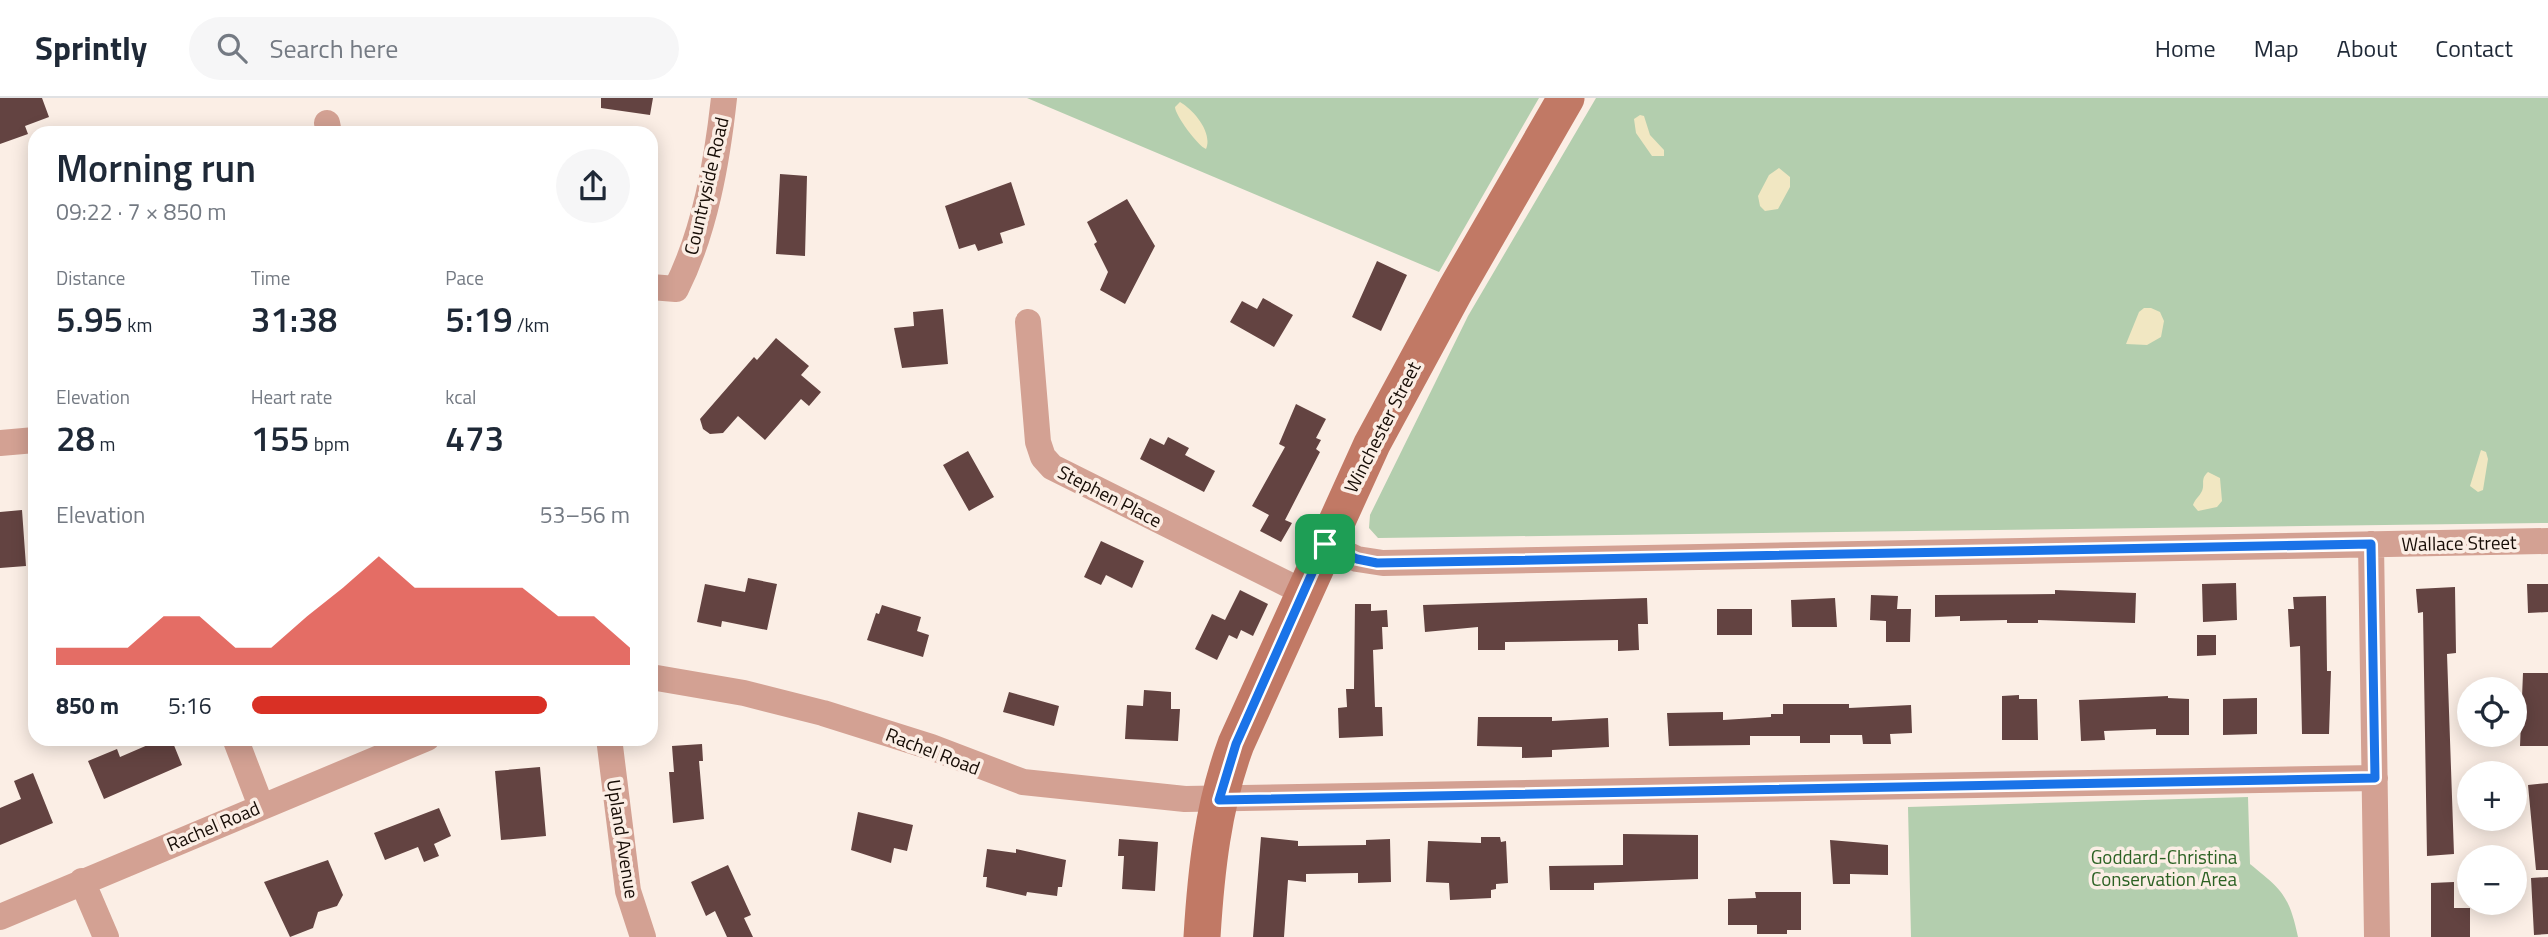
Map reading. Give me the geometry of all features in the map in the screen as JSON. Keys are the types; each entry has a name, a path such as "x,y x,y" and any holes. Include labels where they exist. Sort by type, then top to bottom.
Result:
{"street":[{"name":"Countryside Road","path":"658,288 676,289 693,252 705,207 724,98"},
{"name":"Winchester Street","path":"1202,937 1210,847 1219,800 1236,744 1325,544 1413,366 1566,98"},
{"name":"Stephen Place","path":"1028,322 1038,442 1043,457 1052,467 1303,592"},
{"path":"0,443 28,441"},
{"name":"Wallace Street","path":"1325,544 1357,559 1377,563 2548,541"},
{"path":"2371,544 2377,937"},
{"name":"Rachel Road","path":"658,678 744,693 823,713 930,747 1023,782 1063,789 1219,800 2375,778"},
{"path":"238,746 261,806"},
{"name":"Rachel Road","path":"0,917 407,746"},
{"name":"Upland Avenue","path":"610,746 628,891 643,937"},
{"path":"82,881 106,937"}],"green space":[{"path":"1027,98 1539,98 1439,272"},
{"path":"1596,98 2548,98 2548,523 1378,538 1369,528 1370,515 1468,316"},
{"name":"Goddard-Christina Conservation Area","path":"2248,797 2250,864 2283,894 2298,937 1911,937 1908,807"}],"sand":[{"path":"1180,102 1191,110 1205,129 1206,149 1193,137 1179,117 1175,107"},
{"path":"1640,115 1644,116 1650,135 1664,150 1664,156 1652,156 1636,133 1634,119"},
{"path":"1779,168 1790,177 1790,187 1778,209 1765,211 1760,206 1758,196 1769,175"},
{"path":"2144,308 2160,312 2164,321 2161,337 2147,345 2126,344 2139,312"},
{"path":"2481,450 2486,452 2488,459 2483,490 2478,492 2470,486"},
{"path":"2208,472 2220,478 2222,501 2217,507 2198,511 2193,505 2202,491 2203,479"}],"building":[{"path":"0,98 42,98 49,117 25,126 28,134 0,144"},
{"path":"601,98 653,98 650,115 601,108"},
{"path":"780,174 807,176 805,256 776,254"},
{"path":"1011,182 1025,225 1000,233 1003,243 978,251 975,244 959,249 945,206"},
{"path":"1127,199 1155,246 1125,304 1100,290 1108,272 1087,222"},
{"path":"1377,261 1407,275 1381,331 1352,317"},
{"path":"1263,298 1293,315 1274,347 1230,322 1242,301 1257,309"},
{"path":"943,309 948,364 902,368 894,328 914,326 913,312"},
{"path":"776,338 809,366 801,375 821,392 809,406 801,399 765,440 738,416 723,433 710,434 703,429 700,419 754,357 757,360"},
{"path":"1296,404 1326,419 1316,438 1321,440 1316,449 1320,452 1285,520 1292,523 1281,542 1260,531 1269,515 1252,506 1285,447 1279,444"},
{"path":"1168,437 1189,448 1185,455 1215,471 1204,492 1140,459 1150,438 1164,445"},
{"path":"968,451 994,497 969,511 943,465"},
{"path":"22,510 26,566 0,568 0,512"},
{"path":"1101,541 1144,561 1132,588 1106,575 1101,585 1084,577"},
{"path":"748,578 777,584 767,630 722,621 721,627 697,622 705,584 745,592"},
{"path":"2236,583 2237,620 2203,622 2202,584"},
{"path":"2527,584 2548,584 2548,612 2528,613"},
{"path":"2455,587 2456,653 2447,654 2454,854 2427,856 2423,612 2418,613 2416,589"},
{"path":"1240,590 1268,604 1253,636 1241,630 1237,639 1229,635 1217,660 1195,649 1212,614 1225,620"},
{"path":"2055,590 2136,593 2135,623 2038,620 2038,623 2007,623 2007,620 1960,621 1960,616 1935,617 1935,595 2055,594"},
{"path":"1871,595 1898,596 1897,609 1911,609 1910,642 1886,642 1886,621 1870,620"},
{"path":"2326,596 2327,671 2331,671 2329,734 2302,734 2300,646 2290,647 2288,609 2294,609 2293,597"},
{"path":"1647,598 1648,624 1638,624 1639,650 1618,651 1618,640 1505,642 1505,650 1478,650 1478,627 1425,632 1423,605"},
{"path":"1835,598 1837,627 1792,627 1791,600"},
{"path":"1355,604 1371,604 1371,611 1387,610 1388,627 1382,627 1383,649 1373,650 1375,707 1382,707 1383,736 1339,738 1338,708 1347,707 1346,689 1354,689"},
{"path":"882,605 921,617 917,631 929,635 923,657 867,640 876,613 879,614"},
{"path":"1717,609 1752,609 1752,635 1717,635"},
{"path":"2197,635 2216,635 2216,655 2197,656"},
{"path":"2523,673 2548,673 2548,746 2527,746 2527,677 2523,677"},
{"path":"1144,690 1171,692 1171,709 1180,709 1178,741 1125,739 1127,705 1143,706"},
{"path":"1009,692 1059,706 1054,726 1003,712"},
{"path":"2019,695 2019,699 2037,699 2038,740 2002,740 2002,696"},
{"path":"2168,696 2189,699 2189,735 2156,735 2156,729 2104,731 2105,740 2081,741 2079,700"},
{"path":"2257,698 2257,734 2223,735 2223,699"},
{"path":"1783,704 1849,704 1849,708 1911,705 1912,733 1890,734 1891,744 1863,744 1862,735 1830,735 1830,743 1800,743 1800,736 1750,736 1750,745 1669,746 1667,713 1723,712 1723,720 1771,717 1771,714 1783,714"},
{"path":"1478,717 1552,717 1552,721 1608,718 1609,747 1552,750 1552,757 1522,758 1522,747 1477,746"},
{"path":"702,744 703,761 699,761 704,819 673,823 669,772 674,772 672,746"},
{"path":"145,746 174,746 182,765 104,799 88,761 117,749 120,757"},
{"path":"540,767 546,836 501,840 495,771"},
{"path":"33,773 53,823 0,845 0,808 21,799 14,781"},
{"path":"2548,783 2548,870 2536,870 2528,785"},
{"path":"439,808 451,836 434,844 439,856 424,862 418,847 385,860 374,833"},
{"path":"858,812 913,825 907,851 894,848 891,863 851,850"},
{"path":"1623,834 1698,835 1698,879 1594,883 1594,890 1550,890 1549,866 1623,865"},
{"path":"1261,837 1298,841 1298,846 1366,845 1366,840 1390,839 1391,882 1358,883 1358,873 1306,874 1306,882 1288,880 1284,937 1253,937"},
{"path":"1481,837 1500,837 1501,842 1506,841 1508,883 1496,884 1496,889 1491,890 1491,898 1450,900 1449,883 1426,882 1428,841 1481,843"},
{"path":"1119,839 1158,842 1155,891 1122,889 1124,856 1118,856"},
{"path":"1830,840 1888,845 1888,875 1850,874 1850,884 1833,884"},
{"path":"987,849 1016,853 1016,849 1066,860 1062,887 1058,887 1057,896 1027,892 1026,896 986,887 987,877 983,877"},
{"path":"328,860 343,895 337,906 318,912 313,928 290,937 264,882"},
{"path":"728,865 751,915 744,918 753,937 727,937 715,911 706,916 691,882"},
{"path":"2548,877 2548,934 2534,935 2531,878"},
{"path":"2454,882 2454,908 2457,908 2457,915 2470,915 2470,937 2431,937 2431,883"},
{"path":"1755,892 1801,892 1801,930 1787,930 1787,934 1757,934 1757,925 1728,925 1728,899 1756,898"}],"route":[{"path":"1325,544 1357,559 1377,563 2371,544 2375,778 1219,800 1236,744 1325,544"}]}
